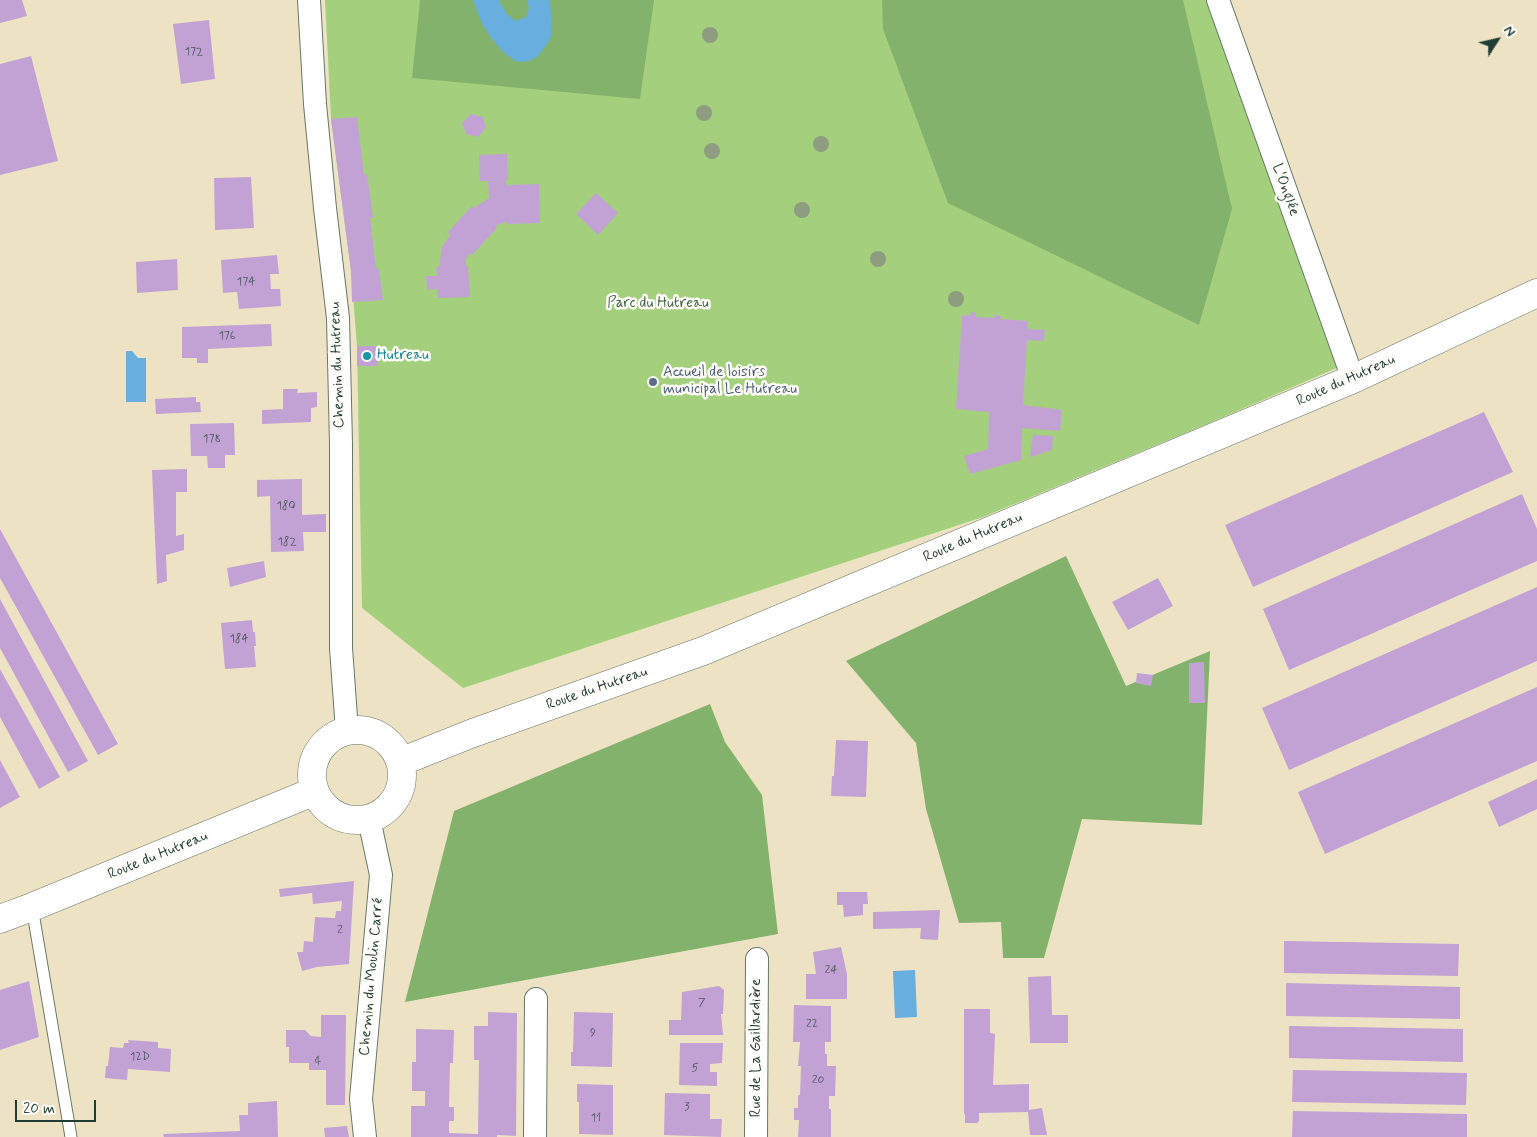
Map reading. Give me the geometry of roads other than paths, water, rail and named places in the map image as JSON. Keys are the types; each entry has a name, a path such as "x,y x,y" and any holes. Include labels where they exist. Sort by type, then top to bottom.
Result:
{"street":[{"name":"Chemin du Hutreau","path":"310,0 324,208 338,318 341,444 341,648 347,731"},
{"name":"L'Onglée","path":"1218,0 1353,379"},
{"name":"Route du Hutreau","path":"400,762 703,651 1353,379 1537,293"},
{"path":"361,730 374,733 385,740 394,750 400,762 402,776 400,790 393,803 383,813 369,819 343,818 331,812 321,803 315,791 312,776 314,761 322,747 333,737 347,731 361,730"},
{"name":"Route du Hutreau","path":"0,919 315,791"},
{"name":"Chemin du Moulin Carré","path":"365,1137 361,1099 381,875 369,819"},
{"name":"Rue de La Gaillardière","path":"756,1137 757,959"},
{"path":"535,1137 536,999"}],"lane":[{"path":"32,907 71,1137"}],"water":[{"path":"473,0 500,0 507,14 515,21 526,17 529,8 527,0 550,0 552,33 549,41 538,56 532,60 515,61 502,51 492,39 482,24"},
{"path":"126,351 132,351 138,358 146,358 146,402 126,402"},
{"path":"915,970 917,1017 895,1018 893,971"}],"place":[{"name":"Hutreau","path":"367,356"},
{"name":"Accueil de loisirs municipal Le Hutreau","path":"653,382"}],"park label":[{"name":"Parc du Hutreau","path":"658,304"}]}
